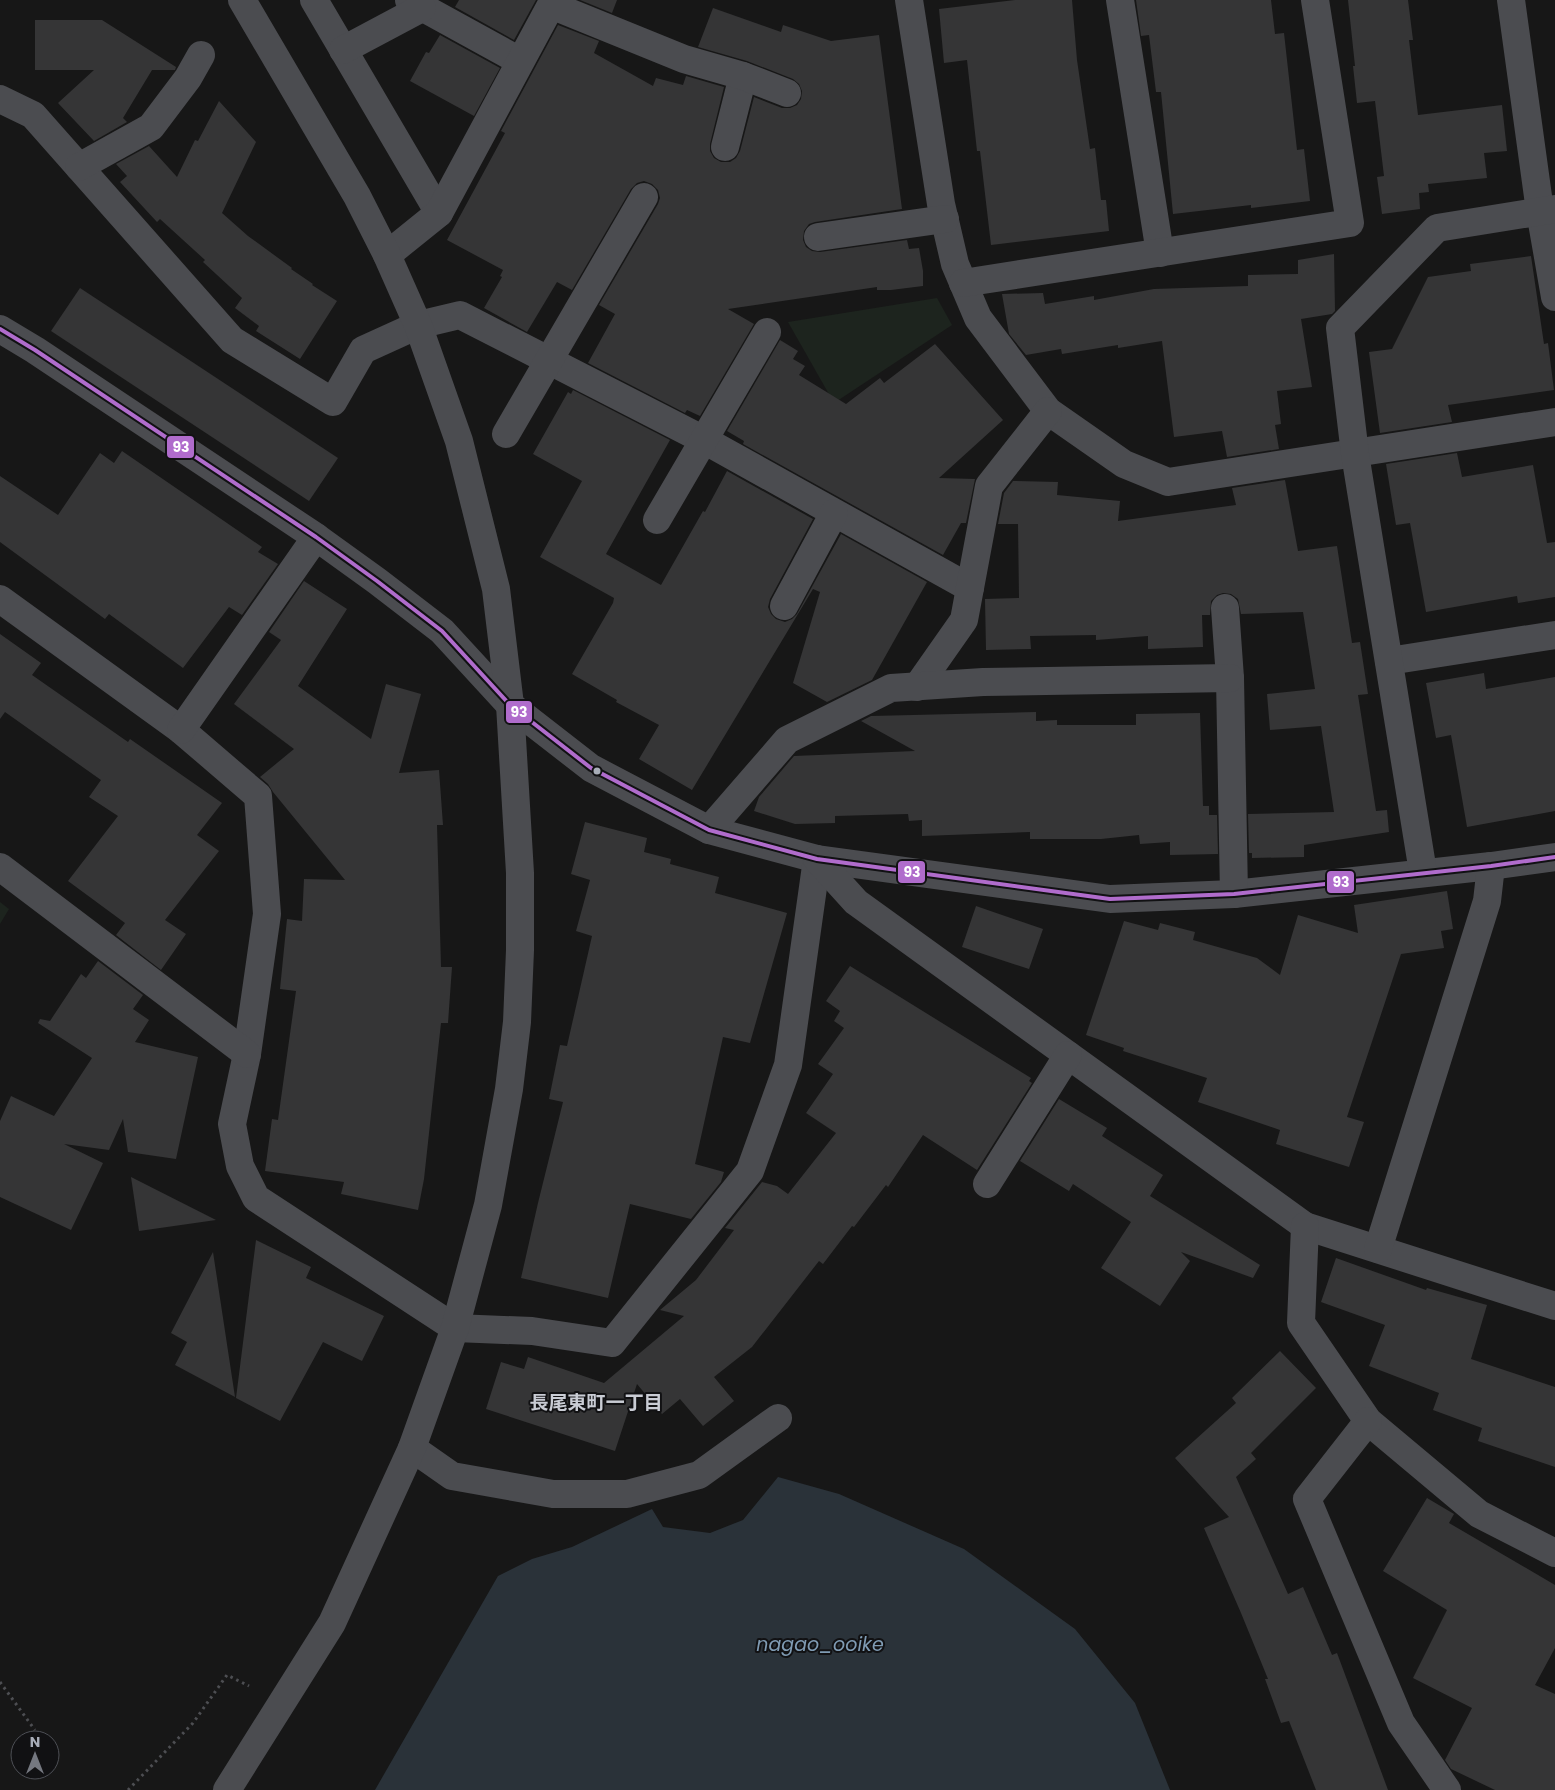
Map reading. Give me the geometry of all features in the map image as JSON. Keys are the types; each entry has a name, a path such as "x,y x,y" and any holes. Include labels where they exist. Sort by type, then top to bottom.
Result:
{"street":[{"path":"227,1790 332,1623 412,1448 455,1328 488,1205 509,1089 516,1022 520,950 520,873 510,705 496,589 459,441 418,325 387,255 357,196 242,0"},
{"path":"314,0 439,213"},
{"path":"909,0 945,219 955,264 978,318 1048,411 1124,464 1168,482 1555,422"},
{"path":"1120,0 1160,253"},
{"path":"963,283 1350,223 1315,0"},
{"path":"1511,0 1548,210 1555,297"},
{"path":"344,50 416,4 520,61"},
{"path":"387,255 439,213 551,5 684,58 744,76 787,93"},
{"path":"78,167 151,127 188,78 201,55"},
{"path":"725,147 744,76"},
{"path":"0,99 33,115 232,340 333,402 363,350 418,325 460,315 704,440 970,588"},
{"path":"506,434 644,197"},
{"path":"1423,872 1355,454 1340,328 1437,228 1548,210"},
{"path":"818,237 945,219"},
{"path":"0,328 36,350 316,537 442,631 510,705 591,768 709,830 817,859 1110,899 1234,894 1491,866 1555,857"},
{"path":"657,520 767,332"},
{"path":"917,687 964,620 989,486 1048,411"},
{"path":"784,606 834,513"},
{"path":"181,730 316,537"},
{"path":"0,599 181,730 258,796 268,914 247,1054 232,1124 240,1166 256,1198 455,1328 532,1331 612,1343 750,1171 788,1065 817,859"},
{"path":"1225,608 1230,678 1234,894"},
{"path":"1389,660 1555,635"},
{"path":"709,830 787,740 891,688 983,682 1230,678"},
{"path":"817,859 856,902 1304,1226 1555,1306"},
{"path":"1378,1250 1487,901 1491,866"},
{"path":"0,867 247,1054"},
{"path":"987,1184 1068,1055"},
{"path":"1304,1226 1301,1323 1368,1421 1479,1514 1555,1553"},
{"path":"412,1448 452,1476 553,1494 627,1494 699,1475 778,1418"},
{"path":"1368,1421 1307,1499 1401,1724 1447,1790"}],"path":[{"path":"128,1790 193,1723 227,1675 249,1686"},
{"path":"0,1682 35,1730"}],"shaded area":[{"path":"937,298 952,325 834,403 788,322"},
{"path":"0,902 9,909 0,924"}],"water":[{"name":"nagao_ooike","path":"778,1477 839,1494 964,1549 1075,1629 1135,1703 1170,1790 375,1790 498,1576 532,1559 572,1547 652,1509 663,1527 710,1533 743,1520"}],"building":[{"path":"459,0 536,0 514,40 455,7"},
{"path":"580,0 617,0 612,13"},
{"path":"1015,0 1072,0 1077,60 1090,149 1095,148 1101,200 1106,200 1109,231 991,245 980,151 977,151 967,60 944,63 939,9"},
{"path":"1136,0 1271,0 1275,34 1284,33 1297,150 1304,149 1310,201 1251,208 1251,205 1173,214 1161,92 1156,92 1149,35 1141,36"},
{"path":"1348,0 1408,0 1413,40 1409,40 1418,115 1502,105 1507,151 1484,153 1487,178 1428,184 1429,192 1419,193 1420,209 1382,214 1377,177 1384,176 1375,101 1357,103"},
{"path":"713,8 781,32 783,25 831,41 879,35 902,209 815,222 809,224 804,231 803,240 806,247 812,251 820,252 907,240 909,249 919,248 923,271 923,286 891,290 877,290 877,287 728,309 754,324 700,416 687,410 685,413 588,363 615,314 599,305 658,204 660,198 658,190 652,184 644,181 637,183 631,189 572,290 557,282 527,332 484,308 502,277 500,276 503,270 447,240 505,133 501,131 558,25 599,41 594,53 653,86 656,78 683,85 686,76 724,87 710,144 710,151 714,158 721,162 730,162 736,158 740,151 754,97 782,108 790,108 797,105 801,99 802,91 799,84 793,79 747,61 698,47"},
{"path":"35,20 102,20 176,67 175,70 152,70 123,118 127,122 94,141 58,103 94,70 35,70"},
{"path":"440,35 500,68 474,116 410,81 426,52 429,53"},
{"path":"219,101 256,142 222,213 291,269 337,301 300,359 256,331 259,326 235,308 242,298 203,262 205,260 160,219 157,222 120,182 127,176 116,164 149,146 177,177 195,140 198,141"},
{"path":"1334,254 1335,311 1332,314 1301,319 1312,387 1277,391 1281,424 1275,425 1279,449 1227,457 1222,431 1174,437 1162,341 1118,348 1118,345 1062,354 1061,349 1026,355 1009,334 1002,294 1043,293 1045,304 1094,296 1094,300 1154,289 1248,286 1248,275 1298,274 1298,260"},
{"path":"1531,256 1544,344 1548,343 1554,390 1448,405 1452,422 1380,433 1369,352 1392,349 1428,277 1471,271 1470,264"},
{"path":"80,288 338,458 309,501 51,331"},
{"path":"780,340 798,351 793,359 805,366 799,375 846,404 880,378 884,383 935,344 1003,420 939,478 975,479 966,523 961,523 943,555 743,444 744,441 727,431"},
{"path":"573,390 670,440 606,554 661,585 703,511 705,512 727,471 813,519 770,599 768,607 776,619 785,622 797,614 841,534 927,582 872,680 827,702 793,683 820,592 813,589 692,790 639,759 659,725 616,702 617,700 572,674 613,603 614,598 540,557 582,481 533,454 568,392 571,394"},
{"path":"122,451 262,547 258,552 278,564 242,615 229,607 183,668 109,614 105,619 0,542 0,476 58,515 100,453 114,463"},
{"path":"1457,453 1462,477 1533,465 1547,543 1555,542 1555,597 1518,603 1517,596 1426,612 1410,523 1396,525 1386,464"},
{"path":"1285,480 1298,551 1337,546 1352,643 1360,642 1368,694 1358,695 1376,811 1387,810 1389,832 1304,845 1304,857 1252,858 1252,853 1249,853 1248,814 1334,812 1321,726 1270,730 1267,694 1315,689 1303,612 1241,614 1238,599 1231,594 1223,593 1217,595 1211,601 1210,615 1202,615 1203,647 1148,649 1148,636 1096,640 1096,635 1030,636 1031,649 986,650 985,599 1019,598 1018,524 998,524 1004,493 1013,481 1058,482 1057,495 1120,501 1118,521 1236,505 1232,488"},
{"path":"304,581 347,609 298,686 371,739 386,684 421,694 399,773 439,770 443,825 437,825 441,967 452,967 448,1023 441,1023 424,1179 418,1210 341,1194 344,1182 265,1171 272,1119 278,1120 296,991 280,989 287,919 302,921 304,879 345,880 268,784 260,777 294,749 234,704 281,640 269,632"},
{"path":"0,634 41,663 32,675 128,742 130,739 222,803 197,835 219,851 165,920 186,934 161,970 116,935 125,923 68,881 118,816 89,797 101,780 5,712 0,719"},
{"path":"1484,673 1486,689 1555,677 1555,811 1467,827 1451,735 1436,738 1426,683"},
{"path":"1036,712 1036,721 1057,720 1057,725 1136,725 1136,714 1200,713 1203,806 1209,806 1209,815 1217,815 1218,854 1170,855 1170,842 1140,844 1139,835 1101,839 1030,839 1030,832 922,836 922,820 909,821 908,814 835,816 835,823 795,824 754,811 759,797 794,756 915,751 861,721 871,716"},
{"path":"585,822 647,838 644,852 671,859 670,864 719,877 715,893 787,913 750,1043 723,1037 695,1164 724,1172 721,1182 691,1219 630,1204 608,1298 521,1278 563,1102 549,1099 560,1045 567,1046 592,936 576,931 590,880 571,874"},
{"path":"1447,891 1453,929 1441,931 1444,948 1401,954 1347,1117 1364,1122 1349,1167 1276,1144 1280,1130 1198,1102 1207,1078 1123,1051 1124,1048 1086,1035 1124,921 1158,930 1160,923 1195,932 1193,940 1257,958 1280,975 1298,915 1358,933 1354,905"},
{"path":"976,906 1043,929 1029,969 962,947"},
{"path":"98,961 143,995 133,1009 149,1020 135,1042 198,1057 176,1159 128,1152 123,1119 109,1150 64,1144 103,1163 71,1230 0,1197 0,1121 11,1096 54,1116 92,1058 38,1023 40,1019 50,1021 81,974 86,978"},
{"path":"850,966 1031,1078 1029,1081 1032,1083 977,1170 923,1135 888,1187 886,1185 823,1264 819,1261 752,1347 714,1377 734,1401 703,1426 680,1399 662,1414 637,1384 615,1451 486,1409 501,1362 524,1369 528,1357 604,1383 684,1316 660,1310 696,1280 734,1230 725,1228 762,1182 777,1186 788,1194 836,1133 806,1113 833,1074 818,1064 844,1028 834,1021 840,1011 826,1001"},
{"path":"1059,1099 1107,1128 1102,1136 1163,1175 1150,1196 1260,1265 1253,1278 1181,1252 1190,1261 1160,1306 1101,1268 1131,1222 1073,1184 1069,1191 1020,1161"},
{"path":"131,1177 216,1220 139,1231"},
{"path":"256,1240 311,1267 306,1278 384,1316 362,1361 323,1342 280,1421 236,1398"},
{"path":"213,1252 235,1397 175,1365 187,1342 171,1333"},
{"path":"1336,1258 1426,1290 1427,1288 1487,1305 1471,1359 1555,1387 1555,1467 1478,1441 1482,1428 1433,1410 1439,1393 1369,1366 1385,1325 1321,1302"},
{"path":"1280,1351 1316,1388 1251,1453 1256,1459 1236,1477 1288,1594 1303,1587 1332,1655 1337,1653 1388,1790 1316,1790 1289,1721 1281,1723 1265,1679 1268,1679 1204,1528 1229,1517 1175,1458 1236,1403 1232,1398"},
{"path":"1427,1498 1454,1514 1449,1523 1555,1585 1555,1648 1535,1685 1555,1694 1555,1790 1495,1790 1451,1769 1445,1760 1472,1708 1413,1678 1447,1610 1383,1571"}],"transit line":[{"name":"93","path":"0,329 35,350 316,537 377,581 442,631 510,705 591,768 709,830 817,859 1110,899 1234,894 1491,866 1555,857"}],"district":[{"name":"長尾東町一丁目","path":"596,1402"}]}
